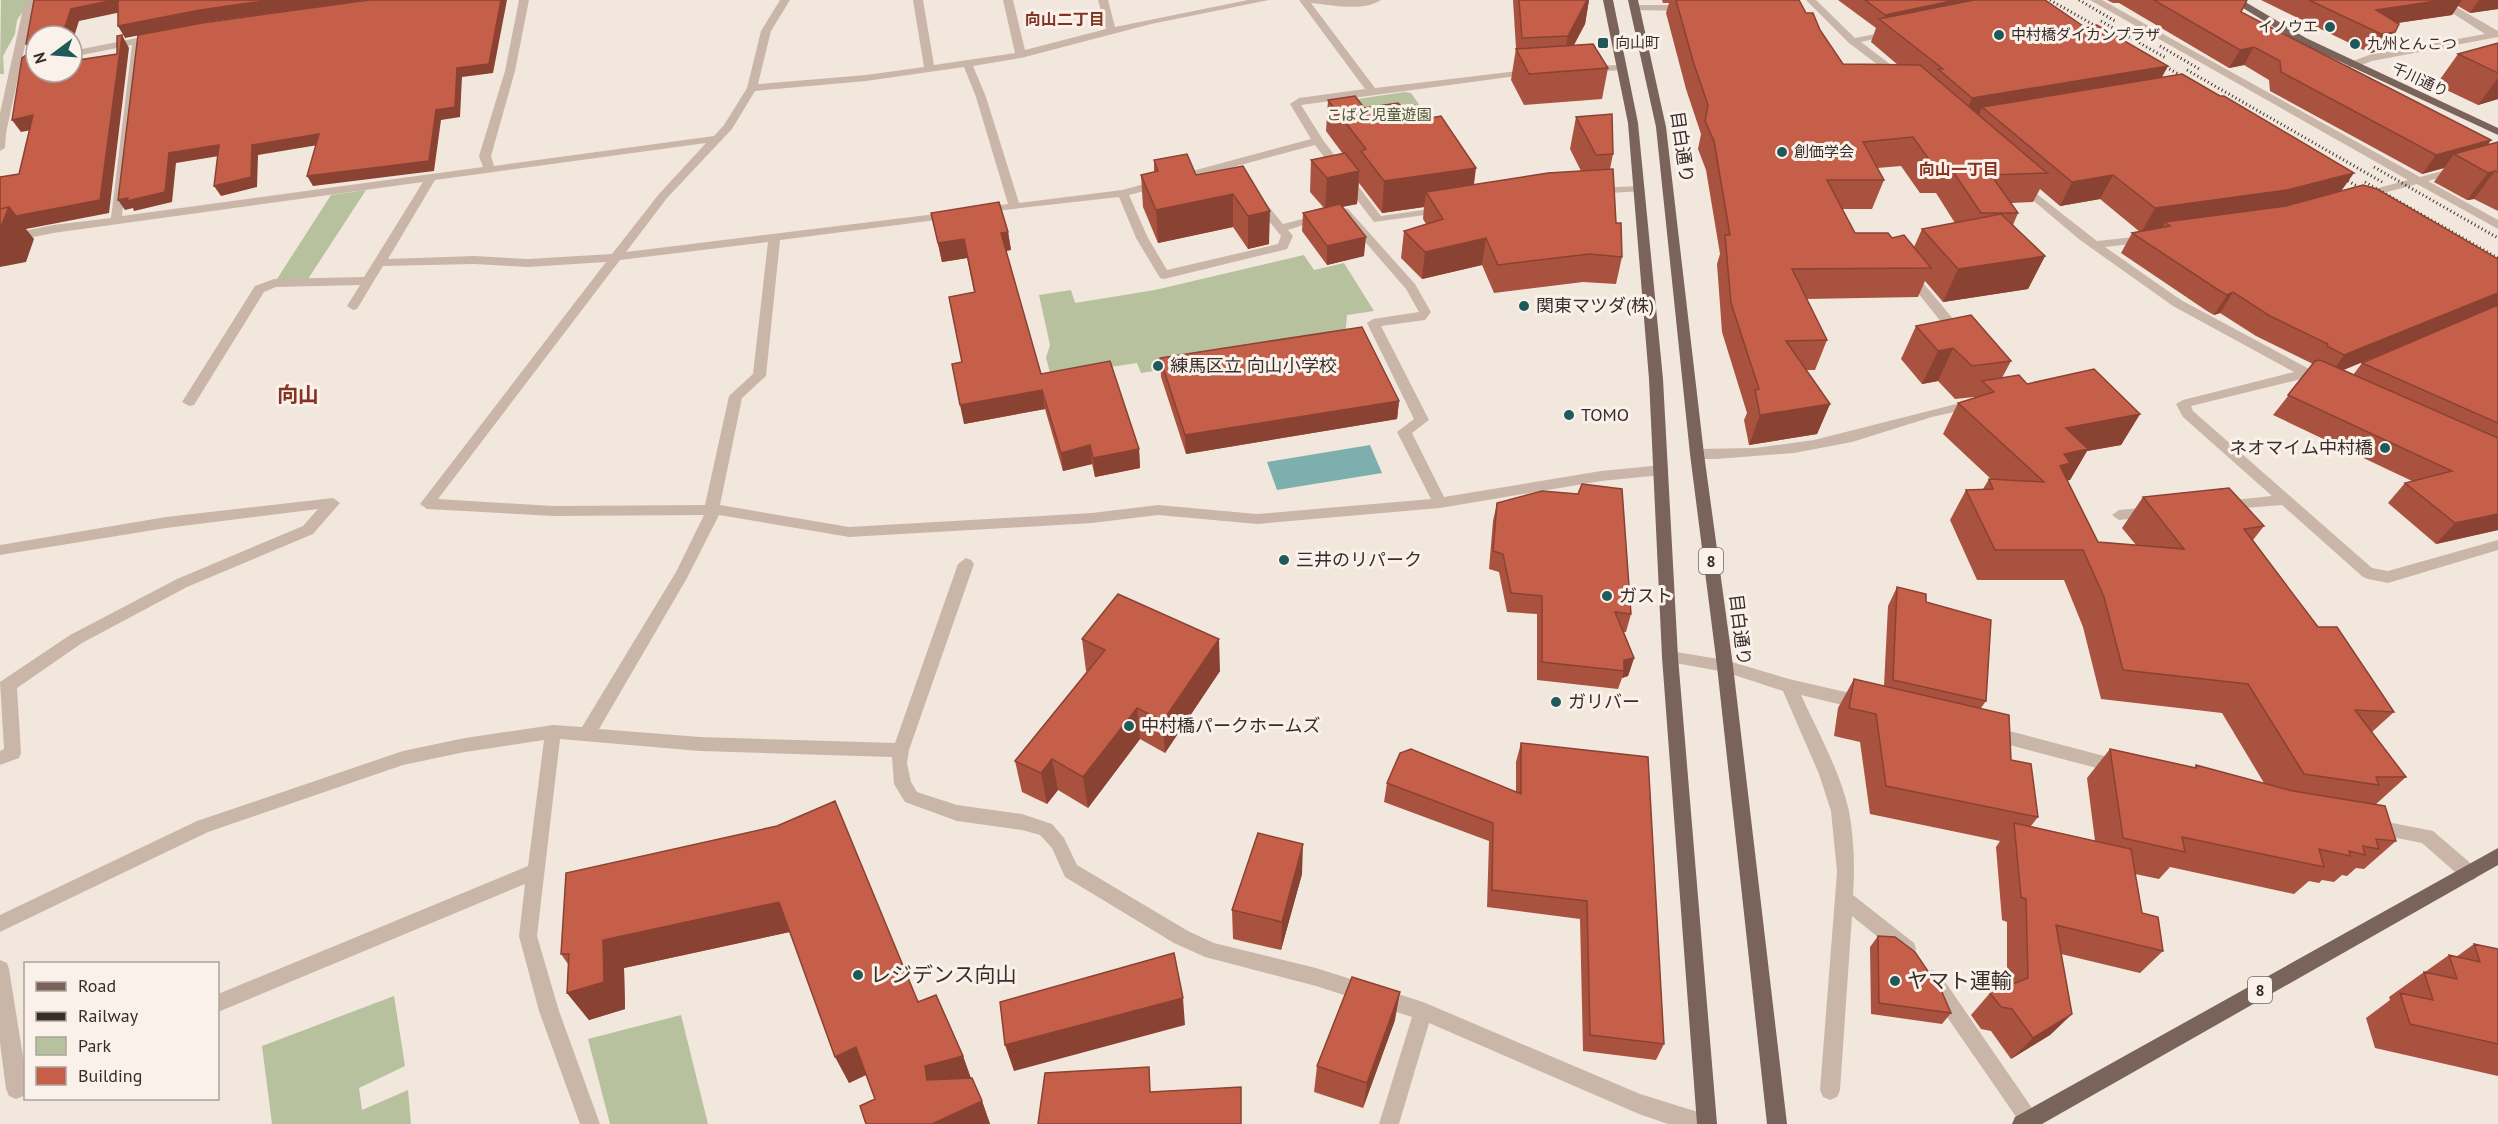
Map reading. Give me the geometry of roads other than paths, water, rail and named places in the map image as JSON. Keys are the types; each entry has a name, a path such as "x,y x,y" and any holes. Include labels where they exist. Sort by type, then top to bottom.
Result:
{"main road":[{"path":"1608,0 1633,123 1639,189 1662,470 1670,657 1707,1124"},
{"name":"千川通り","path":"2235,0 2295,36 2498,132"},
{"name":"目白通り","path":"1634,4 1661,127 1697,454 1725,666 1777,1124"},
{"name":"8","path":"2028,1123 2498,856"}],"street":[{"path":"0,148 1,133 22,64 28,9 34,0"},
{"path":"490,170 485,156 510,71 524,0"},
{"path":"784,0 766,31 752,87 728,127 663,196 427,504 553,511 727,510 849,532 1080,519 1158,510 1245,519 1440,503 1601,476 1662,470"},
{"path":"918,0 930,70"},
{"path":"1008,0 1022,55"},
{"path":"1103,0 1111,31"},
{"path":"752,87 968,65 1022,55 1150,21 1264,0"},
{"path":"1304,0 1372,91"},
{"path":"1310,0 1346,4 1376,0"},
{"path":"2095,0 2498,225"},
{"path":"2437,0 2496,35"},
{"path":"1634,4 1703,8"},
{"path":"1812,6 1907,83"},
{"path":"1853,40 1900,31"},
{"path":"84,52 172,34"},
{"path":"2352,64 2369,58 2496,35"},
{"path":"116,221 137,41"},
{"path":"968,65 981,97 1014,206"},
{"path":"1582,69 1620,68"},
{"path":"1460,207 1378,220 1318,141 1295,104 1299,101 1491,75 1546,71"},
{"path":"0,240 53,229 715,139"},
{"path":"378,263 474,260 528,262 618,257 1123,193 1232,168 1318,141"},
{"path":"2353,198 2498,159"},
{"path":"2009,173 2084,237 2098,244 2177,303 2306,374 2337,383"},
{"path":"353,306 431,178"},
{"path":"1581,192 1639,189"},
{"path":"1123,193 1142,238 1164,275 1283,246 1287,236 1251,191"},
{"path":"1281,228 1367,204"},
{"path":"1344,211 1411,287 1425,312 1421,317 1373,324 1422,420 1404,432 1440,503"},
{"path":"2098,244 2158,237"},
{"path":"587,734 682,574 712,510 736,396 759,376 774,238"},
{"path":"1900,263 1971,348"},
{"path":"189,402 259,289 274,283 367,281"},
{"path":"2306,374 2183,404 2188,414 2368,573 2388,577 2498,545"},
{"path":"1697,454 1745,456 1850,437 1953,407 1986,402"},
{"path":"2214,507 2285,500"},
{"path":"0,550 192,518 333,503 308,530 182,583 76,639 5,689 13,753 0,758"},
{"path":"2119,515 2166,511"},
{"path":"966,564 901,750 899,763 903,784 911,797 957,813 1022,822 1046,829 1058,843 1071,872 1181,937 1212,951 1316,977 1423,1011 1640,1104 1707,1124"},
{"path":"1670,657 1725,666 1789,686 1877,706"},
{"path":"1789,686 1828,774 1840,811 1846,872 1830,1090"},
{"path":"1977,729 2138,773"},
{"path":"553,732 528,936 549,1011 590,1124"},
{"path":"0,924 203,826 403,758 553,732 700,744 901,750"},
{"path":"2358,825 2427,836 2469,873"},
{"path":"219,1003 536,870"},
{"path":"1844,898 1921,963 2028,1123"},
{"path":"0,969 5,1048 16,1089 24,1086"},
{"path":"1389,1124 1423,1011"}],"water":[{"path":"1370,445 1382,473 1277,490 1267,462"}],"railway":[{"path":"2050,0 2108,33"},
{"path":"2079,0 2115,21"},
{"path":"2101,21 2166,58"},
{"path":"2160,46 2201,70"},
{"path":"2152,59 2194,83"},
{"path":"2187,70 2382,182"},
{"path":"2374,167 2498,238"},
{"path":"2334,173 2371,194"},
{"path":"2365,182 2498,258"}],"place":[{"name":"イノウエ","path":"2330,27"},
{"name":"中村橋ダイカンプラザ","path":"1999,35"},
{"name":"向山町","path":"1603,43"},
{"name":"九州とんこつ","path":"2355,44"},
{"name":"創価学会","path":"1782,152"},
{"name":"関東マツダ(株)","path":"1524,306"},
{"name":"練馬区立 向山小学校","path":"1158,366"},
{"name":"TOMO","path":"1569,415"},
{"name":"ネオマイム中村橋","path":"2385,448"},
{"name":"三井のリパーク","path":"1284,560"},
{"name":"ガスト","path":"1607,596"},
{"name":"ガリバー","path":"1556,702"},
{"name":"中村橋パークホームズ","path":"1129,726"},
{"name":"レジデンス向山","path":"858,975"},
{"name":"ヤマト運輸","path":"1895,981"}],"district":[{"name":"向山二丁目","path":"1065,19"},
{"name":"向山一丁目","path":"1959,169"},
{"name":"向山","path":"298,395"}],"park label":[{"name":"こばと児童遊園","path":"1379,115"}]}
